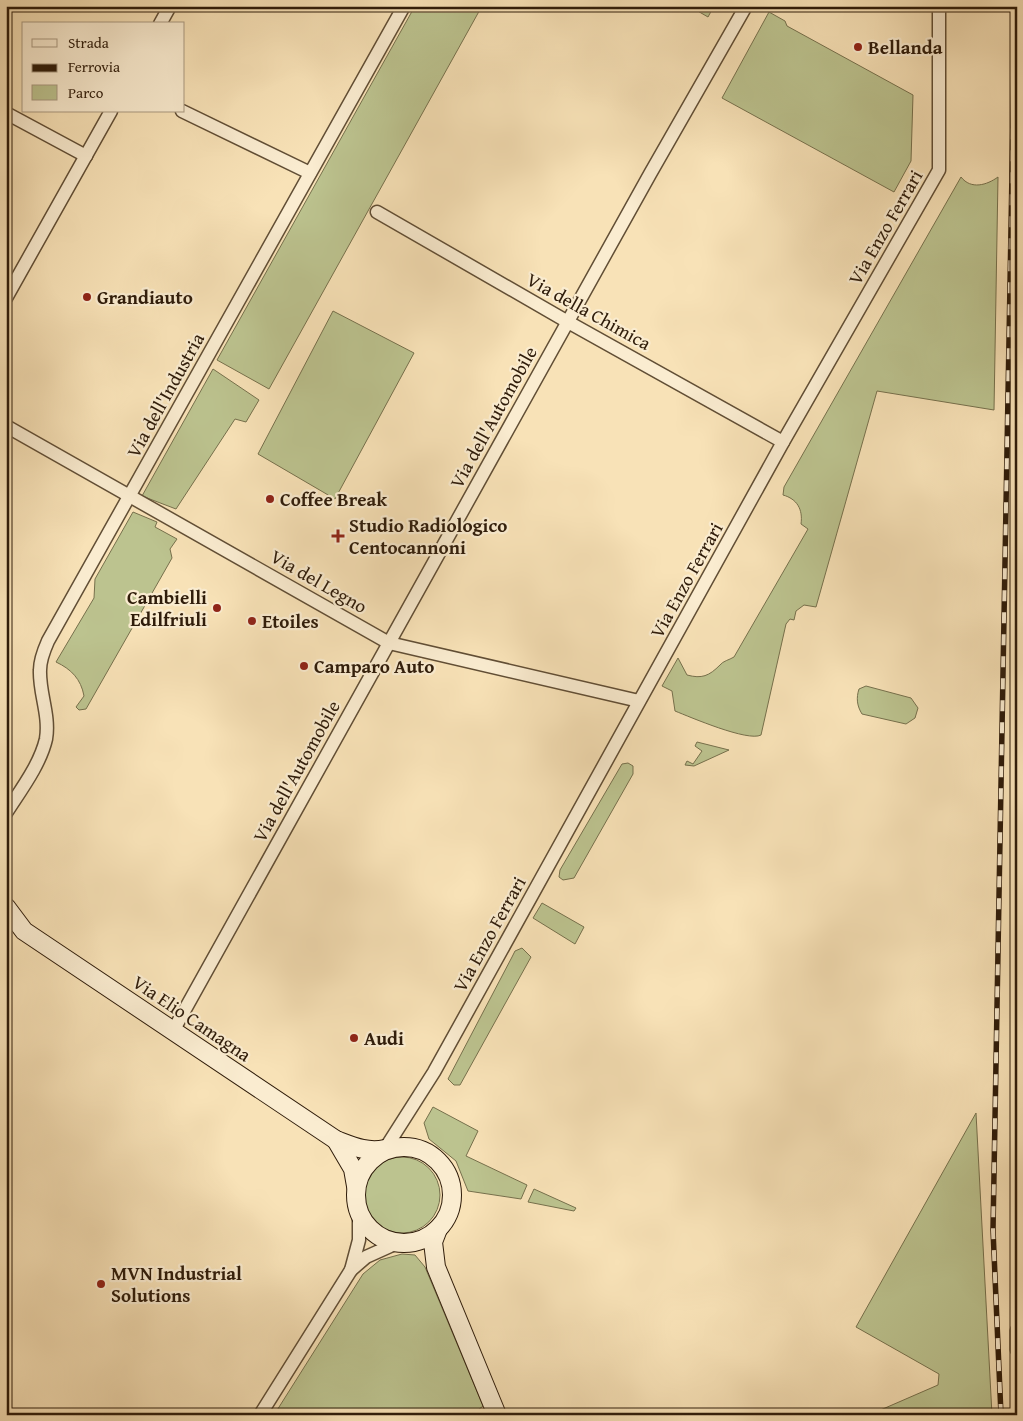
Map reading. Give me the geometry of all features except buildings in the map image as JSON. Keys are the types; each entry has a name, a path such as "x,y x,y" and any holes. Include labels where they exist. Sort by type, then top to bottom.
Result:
{"street":[{"path":"161,22 170,6"},
{"name":"Via dell'Industria","path":"6,814 38,758 46,738 46,710 40,672 42,656 48,641 404,6"},
{"name":"Via dell'Automobile","path":"173,1031 746,6"},
{"name":"Via Enzo Ferrari","path":"385,1149 434,1072 783,442 939,170 939,6"},
{"path":"6,298 110,112"},
{"path":"184,112 310,174"},
{"path":"6,113 86,156"},
{"name":"Via della Chimica","path":"377,212 568,322 783,442"},
{"name":"Via del Legno","path":"6,426 131,495 389,643 639,701"},
{"name":"Via Elio Camagna","path":"6,907 24,931 336,1140 361,1149 375,1151 385,1149"},
{"name":"Via Elio Camagna","path":"6,927 24,931"},
{"name":"Via Elio Camagna","path":"336,1140 353,1169 356,1186"},
{"path":"260,1415 351,1270 366,1257 402,1243 430,1236 448,1216 452,1201 452,1186 448,1174 431,1155 420,1149 408,1147 385,1149 368,1163 356,1186 359,1240 351,1270"},
{"path":"359,1214 374,1232 386,1240 402,1243 421,1250 436,1267"},
{"path":"438,1229 433,1242 436,1267 497,1415"},
{"path":"1017,1330 1017,1350"}],"green space":[{"path":"415,6 482,6 269,389 217,360"},
{"path":"689,6 714,6 708,17"},
{"path":"769,12 785,21 787,26 913,95 911,161 894,192 722,98"},
{"path":"961,177 969,184 979,185 998,177 994,410 877,391 816,607 804,605 796,611 794,620 790,619 786,624 761,735 744,735 732,732 675,711 672,691 662,686 678,658 687,675 697,677 709,674 723,662 734,657 808,529 801,524 801,514 798,505 792,499 783,495 784,487"},
{"path":"333,311 414,353 335,499 258,454"},
{"path":"213,369 259,400 246,422 235,419 176,509 142,496"},
{"path":"133,512 157,522 155,527 177,539 170,549 172,558 86,709 79,710 76,707 84,696 83,690 71,671 56,662 94,598 95,579"},
{"path":"866,686 911,698 918,708 915,718 906,724 862,714 857,699 859,689"},
{"path":"697,742 729,750 694,766 685,765 687,761 693,764 702,751 695,746"},
{"path":"628,763 633,766 633,774 574,878 563,880 559,877 560,870 622,764"},
{"path":"542,903 584,927 575,944 533,918"},
{"path":"522,948 531,957 460,1085 454,1085 448,1079 515,951"},
{"path":"433,1107 478,1131 466,1156 527,1185 521,1199 468,1191 456,1161 429,1139 424,1123"},
{"path":"976,1113 992,1415 869,1415 938,1385 939,1374 856,1327"},
{"path":"402,1157 417,1160 429,1168 437,1180 440,1195 437,1210 429,1222 417,1230 402,1233 387,1230 375,1222 367,1210 364,1195 367,1180 375,1168 387,1160"},
{"path":"534,1189 576,1208 574,1211 528,1202"},
{"path":"402,1254 415,1255 425,1267 483,1406 472,1415 274,1415 363,1274 380,1260"}],"railway":[{"path":"1001,1415 993,1230 1015,6"}],"place":[{"name":"Bellanda","path":"858,47"},
{"name":"Grandiauto","path":"87,297"},
{"name":"Coffee Break","path":"270,499"},
{"name":"Studio Radiologico Centocannoni","path":"338,536"},
{"name":"Cambielli Edilfriuli","path":"217,608"},
{"name":"Etoiles","path":"252,621"},
{"name":"Camparo Auto","path":"304,666"},
{"name":"Audi","path":"354,1038"},
{"name":"MVN Industrial Solutions","path":"101,1284"}]}
